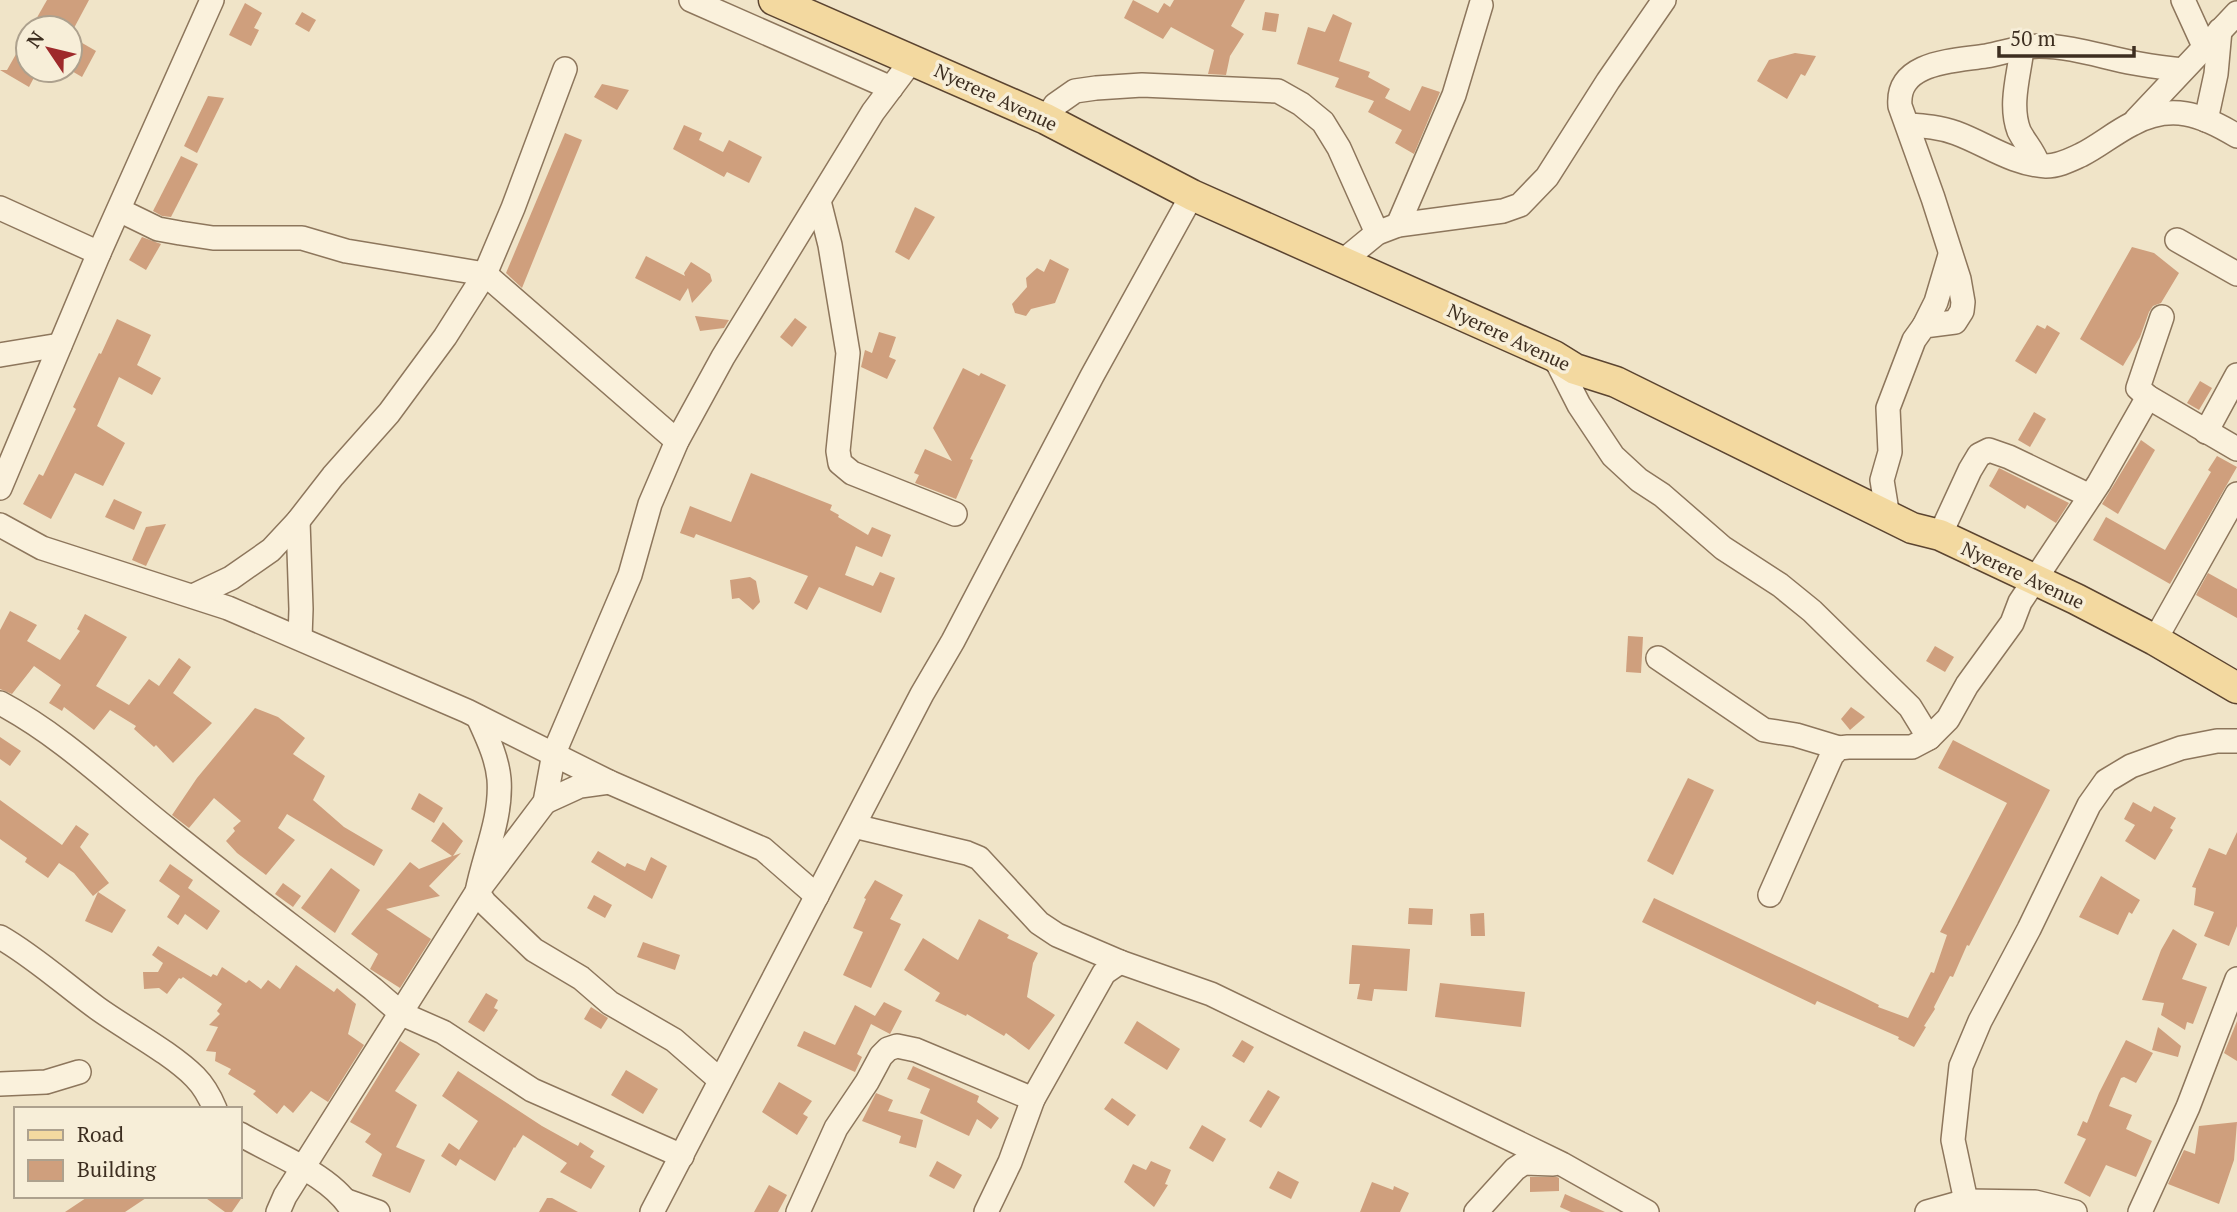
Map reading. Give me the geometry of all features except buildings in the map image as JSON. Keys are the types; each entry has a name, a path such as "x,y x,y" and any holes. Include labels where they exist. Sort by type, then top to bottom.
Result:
{"main road":[{"name":"Nyerere Avenue","path":"780,1 1046,119 1192,195 1554,356 1575,369 1615,382 1888,517 1912,528 1940,535 2076,599 2155,640 2237,688"}],"street":[{"path":"0,488 99,253 212,0"},
{"path":"691,0 891,88"},
{"path":"1343,261 1388,229 1503,211 1520,205 1558,161 1608,81 1664,0"},
{"path":"2183,0 2204,46"},
{"path":"1388,229 1454,95 1481,5"},
{"path":"2133,123 2237,13"},
{"path":"2206,120 2216,74 2220,30"},
{"path":"1888,517 1882,480 1890,452 1888,408 1914,340 1936,302 1950,255 1900,106 1899,93 1903,84 1923,68 1939,63 2037,46 2088,51 2133,63 2181,70"},
{"path":"2022,49 2014,100 2018,126 2038,164"},
{"path":"278,1212 285,1196 477,892 545,802 554,753 630,575 650,504 677,442 723,357 819,201 891,88 912,60"},
{"path":"193,596 231,578 271,550 298,522 333,476 389,413 445,337 485,274 565,69"},
{"path":"1046,119 1055,105 1075,91 1096,88 1142,85 1278,92 1301,104 1323,122 1388,229"},
{"path":"1908,125 1943,128 1999,154 2029,164 2046,166 2064,163 2095,148 2133,123 2170,110 2192,114 2237,136"},
{"path":"652,1212 1092,376 1192,195"},
{"path":"819,201 830,245 848,353 838,451 840,463 852,473 955,514"},
{"path":"0,208 99,253"},
{"path":"119,210 158,229 180,233 213,238 302,238 346,251 485,274 677,442"},
{"path":"2176,240 2237,274"},
{"path":"2162,317 2138,388 2148,397 2237,449"},
{"path":"0,355 60,345"},
{"path":"1554,356 1579,405 1613,456 1723,548 1780,584 1812,611 1910,706 1929,737"},
{"path":"2206,432 2237,375"},
{"path":"1658,658 1764,730 1796,735 1839,748 1912,747 1929,737 1948,719 1967,685 2012,623 2020,602 2090,496 2148,397"},
{"path":"1940,535 1970,470 1979,455 1989,450 2090,496"},
{"path":"2155,640 2237,494"},
{"path":"298,522 300,638"},
{"path":"0,526 42,548 228,608 478,717 609,782 763,849 817,896"},
{"path":"0,703 59,740 402,1014 443,1032 532,1090 682,1156"},
{"path":"477,892 496,814 499,790 493,751 478,717"},
{"path":"1966,1201 1953,1140 1961,1066 1980,1021 2029,929 2089,805 2106,781 2131,766 2181,748 2217,741 2237,741"},
{"path":"1770,895 1832,755 1839,748"},
{"path":"545,802 580,786 609,782"},
{"path":"854,826 979,858 1039,923 1057,935 1120,962 1211,994 1562,1164 1647,1212"},
{"path":"477,892 534,950 581,978 610,1003 674,1040 720,1080"},
{"path":"0,937 94,1006 177,1062 195,1077 209,1095 214,1107"},
{"path":"986,1212 1010,1162 1032,1099 1104,973 1120,962"},
{"path":"2140,1212 2188,1107 2237,981"},
{"path":"798,1212 836,1128 888,1049 897,1046 916,1050 1032,1099"},
{"path":"0,1084 46,1082 79,1072"},
{"path":"242,1135 264,1149 304,1167 350,1207 378,1212"},
{"path":"1476,1212 1507,1176 1524,1163 1562,1164"},
{"path":"1927,1212 1966,1201 2035,1202 2076,1212"}]}
